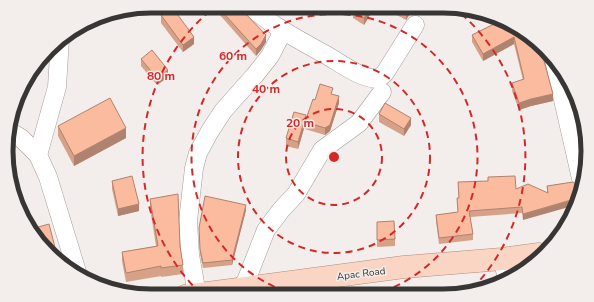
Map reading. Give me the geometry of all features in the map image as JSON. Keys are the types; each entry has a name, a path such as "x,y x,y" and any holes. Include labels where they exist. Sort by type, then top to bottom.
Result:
{"main road":[{"name":"Apac Road","path":"233,289 404,267 504,269 531,258"}],"street":[{"path":"259,13 282,31 353,71 370,78 378,79 393,63 415,25"},
{"path":"191,289 188,221 194,168 198,152 223,111 270,56 282,31"},
{"path":"38,154 57,87 59,48"},
{"path":"557,72 579,171"},
{"path":"240,288 246,281 266,230 281,210 296,194 322,150 359,123 382,92"},
{"path":"14,133 38,154 48,177 76,267"}],"building":[{"path":"164,13 176,13 194,37 183,45 161,15"},
{"path":"223,13 245,13 266,35 256,49"},
{"path":"355,13 367,13 364,18"},
{"path":"495,23 520,36 542,55 553,94 519,103 512,83 524,79 514,37 483,54 472,35"},
{"path":"152,50 168,70 157,78 141,59"},
{"path":"320,84 333,88 331,94 339,96 330,125 325,128 305,122 313,99 315,100"},
{"path":"110,98 126,128 74,156 58,126"},
{"path":"385,103 411,118 404,129 379,114"},
{"path":"294,112 306,115 298,142 286,138"},
{"path":"132,176 139,204 118,209 112,181"},
{"path":"515,176 516,189 528,184 548,193 547,186 573,182 577,185 572,200 523,214 522,207 469,211 473,234 439,238 436,215 458,212 458,182 488,181 488,177"},
{"path":"178,194 180,246 183,265 161,268 161,266 126,273 122,252 158,246 150,199"},
{"path":"205,196 246,205 232,260 203,263 200,249 199,228"},
{"path":"394,221 395,239 377,240 377,222"},
{"path":"49,224 56,251 47,242 36,228"}]}
